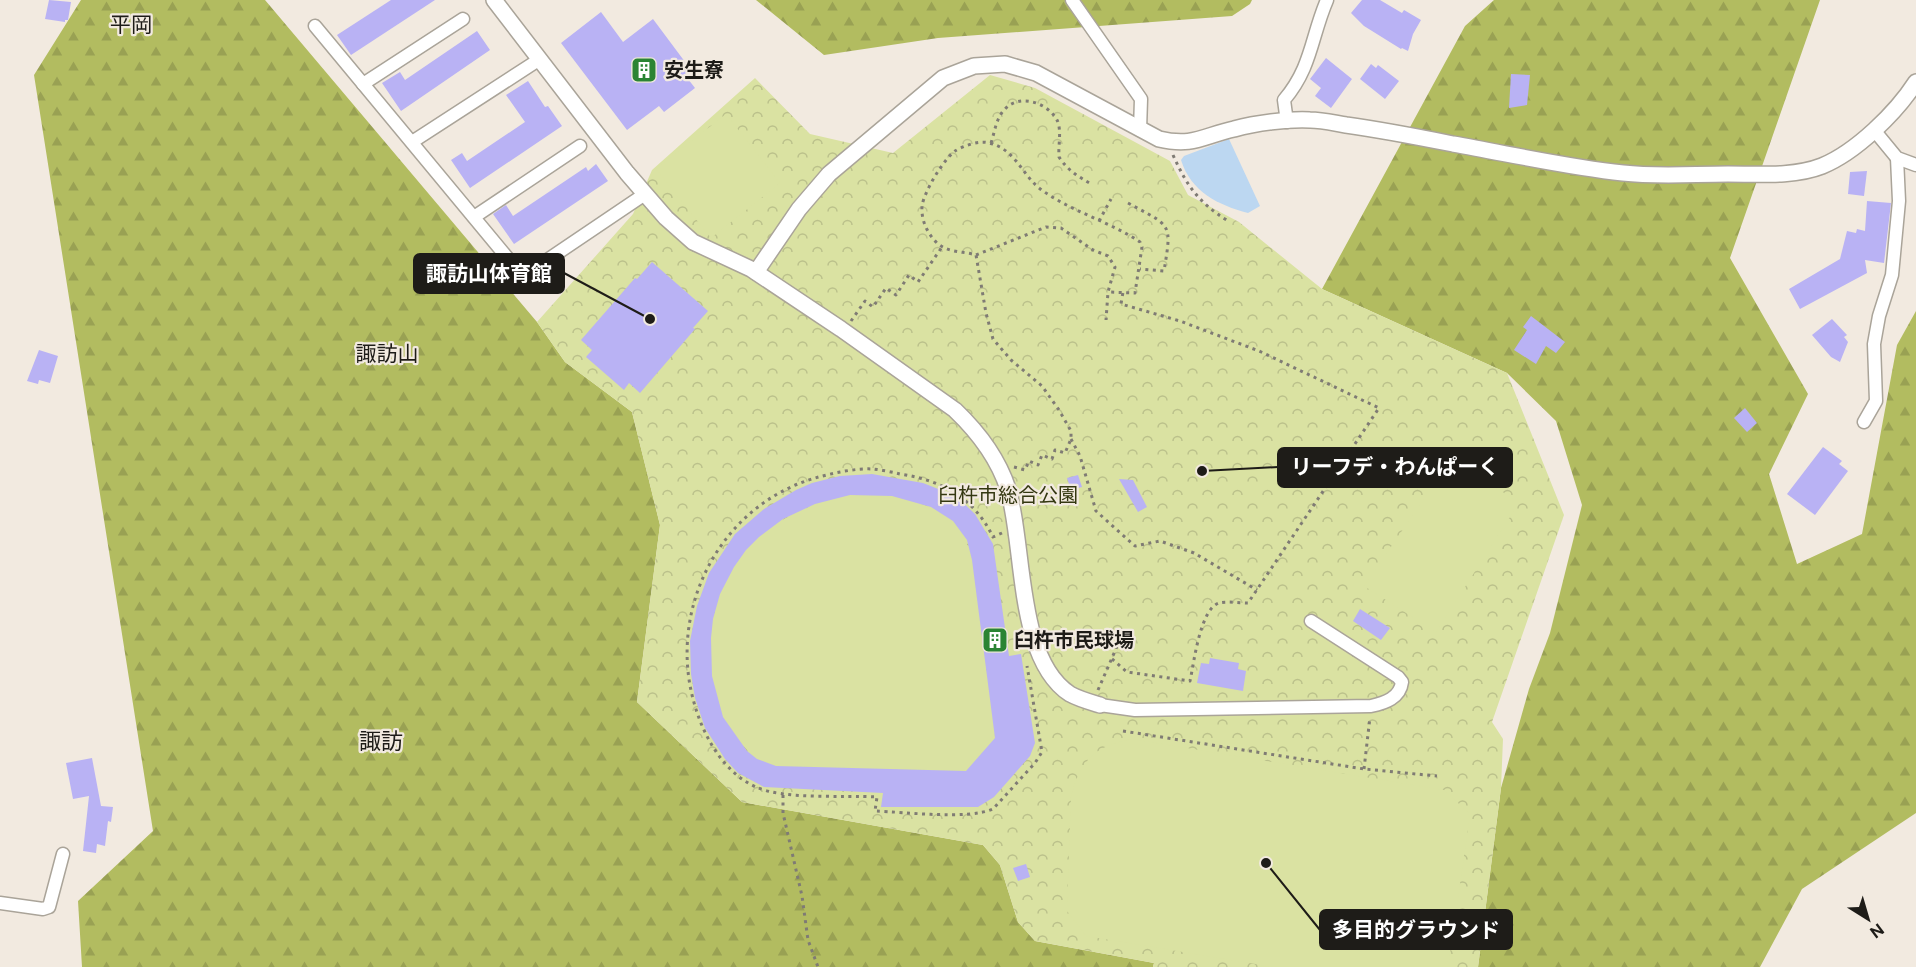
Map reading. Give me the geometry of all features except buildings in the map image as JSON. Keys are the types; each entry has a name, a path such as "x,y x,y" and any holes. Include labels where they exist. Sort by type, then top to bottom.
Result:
{"street":[{"path":"494,0 627,173 666,218 693,242 756,272 841,329 955,410 971,426 988,448 1008,489 1031,631 1040,655 1062,686 1080,699 1135,710 1371,706 1391,700 1401,687 1402,682 1398,676 1311,621"},
{"path":"1072,0 1142,99 1140,130"},
{"path":"1287,122 1284,100 1304,70 1327,0"},
{"path":"363,84 463,19"},
{"path":"315,26 515,267 522,271 531,271 645,194"},
{"path":"412,142 540,60"},
{"path":"756,272 799,209 829,174 944,78 974,66 1005,64 1036,72 1159,140 1177,144 1255,124 1310,120 1367,128 1574,166 1625,173 1678,174 1746,174 1807,170 1837,159 1874,130 1897,108 1916,82"},
{"path":"1874,130 1897,158 1916,165"},
{"path":"474,217 580,147"},
{"path":"1864,422 1876,401 1874,344 1879,316 1892,275 1899,201 1897,158"},
{"path":"0,903 49,908 63,854"}],"path":[{"path":"991,143 997,120 1011,104 1023,101 1039,104 1051,111 1058,121 1059,157 1062,162 1068,170 1093,185"},
{"path":"1106,320 1108,292 1115,267 1108,256 1094,250 1061,228 1047,227 976,255 959,253 937,242 924,223 922,203 927,191 955,151 972,144 991,143 1013,155 1040,188 1140,242 1142,247 1135,293 1108,292"},
{"path":"1172,153 1186,182 1211,210 1228,221"},
{"path":"1099,221 1111,199"},
{"path":"1128,203 1158,219 1168,230 1164,272 1139,269"},
{"path":"853,319 865,301 873,307 886,288 896,295 909,275 918,282 942,246"},
{"path":"976,255 993,339 1011,360 1042,386 1067,423 1071,439 1080,456 1096,511 1135,546 1160,541 1194,553 1257,590"},
{"path":"1112,659 1127,672 1190,681 1203,623 1210,609 1220,603 1248,603 1379,408 1267,354 1180,321 1120,303 1124,292"},
{"path":"1007,469 1013,467 1025,470 1029,461 1038,465 1042,455 1052,459 1056,450 1065,453 1071,439"},
{"path":"1004,533 993,537 974,507 950,489 913,476 872,469 826,475 785,490 761,504 725,539 714,554 702,580 691,613 687,651 692,697 704,732 732,772 756,788 783,795 877,796 875,810 966,815 993,809 1035,764 1042,752 1027,666"},
{"path":"1096,704 1122,634"},
{"path":"1364,769 1371,706"},
{"path":"1123,731 1364,769 1437,776"},
{"path":"783,795 783,813 802,896 808,940 819,967"}],"green space":[{"path":"81,0 265,0 537,322 565,362 632,412 660,525 637,702 742,802 983,845 1000,865 1018,922 1035,941 1154,963 1153,967 82,967 78,901 153,831 34,75"},
{"path":"756,0 1252,0 1250,4 1232,16 938,38 824,55"},
{"path":"1494,0 1820,0 1730,258 1808,394 1769,474 1797,564 1862,534 1897,345 1916,311 1916,813 1802,889 1760,967 1478,967 1501,788 1529,689 1550,633 1582,505 1556,421 1507,373 1322,289 1465,26"},
{"name":"臼杵市総合公園","path":"990,75 1035,88 1170,161 1188,195 1239,222 1322,289 1507,373 1564,515 1492,722 1503,739 1501,788 1478,967 1153,967 1154,963 1035,941 1018,922 1000,865 983,845 742,802 637,702 660,525 632,412 565,362 537,322 633,214 652,170 755,78 810,134 893,153"},
{"path":"726,114 780,183 711,238 656,169"},
{"path":"1452,458 1519,503 1436,632 1364,586"},
{"path":"850,495 889,497 926,505 941,513 955,525 965,540 972,560 995,735 994,740 968,770 776,766 762,761 747,750 722,712 714,689 710,640 714,615 733,569 758,538 781,521 807,508"},
{"path":"1132,739 1444,790 1470,814 1449,960 1441,967 1273,967 1086,936 1067,911 1071,797 1079,774 1091,757 1108,746"}],"water":[{"path":"1229,139 1260,206 1248,213 1226,206 1207,196 1191,181 1181,160 1184,156"}],"place":[{"name":"安生寮","path":"644,70"},
{"name":"諏訪山体育館","path":"650,319"},
{"name":"リーフデ・わんぱーく","path":"1202,471"},
{"name":"臼杵市民球場","path":"995,640"},
{"name":"多目的グラウンド","path":"1266,863"}],"district":[{"name":"平岡","path":"131,24"},
{"name":"諏訪山","path":"387,353"},
{"name":"諏訪","path":"381,741"}]}
